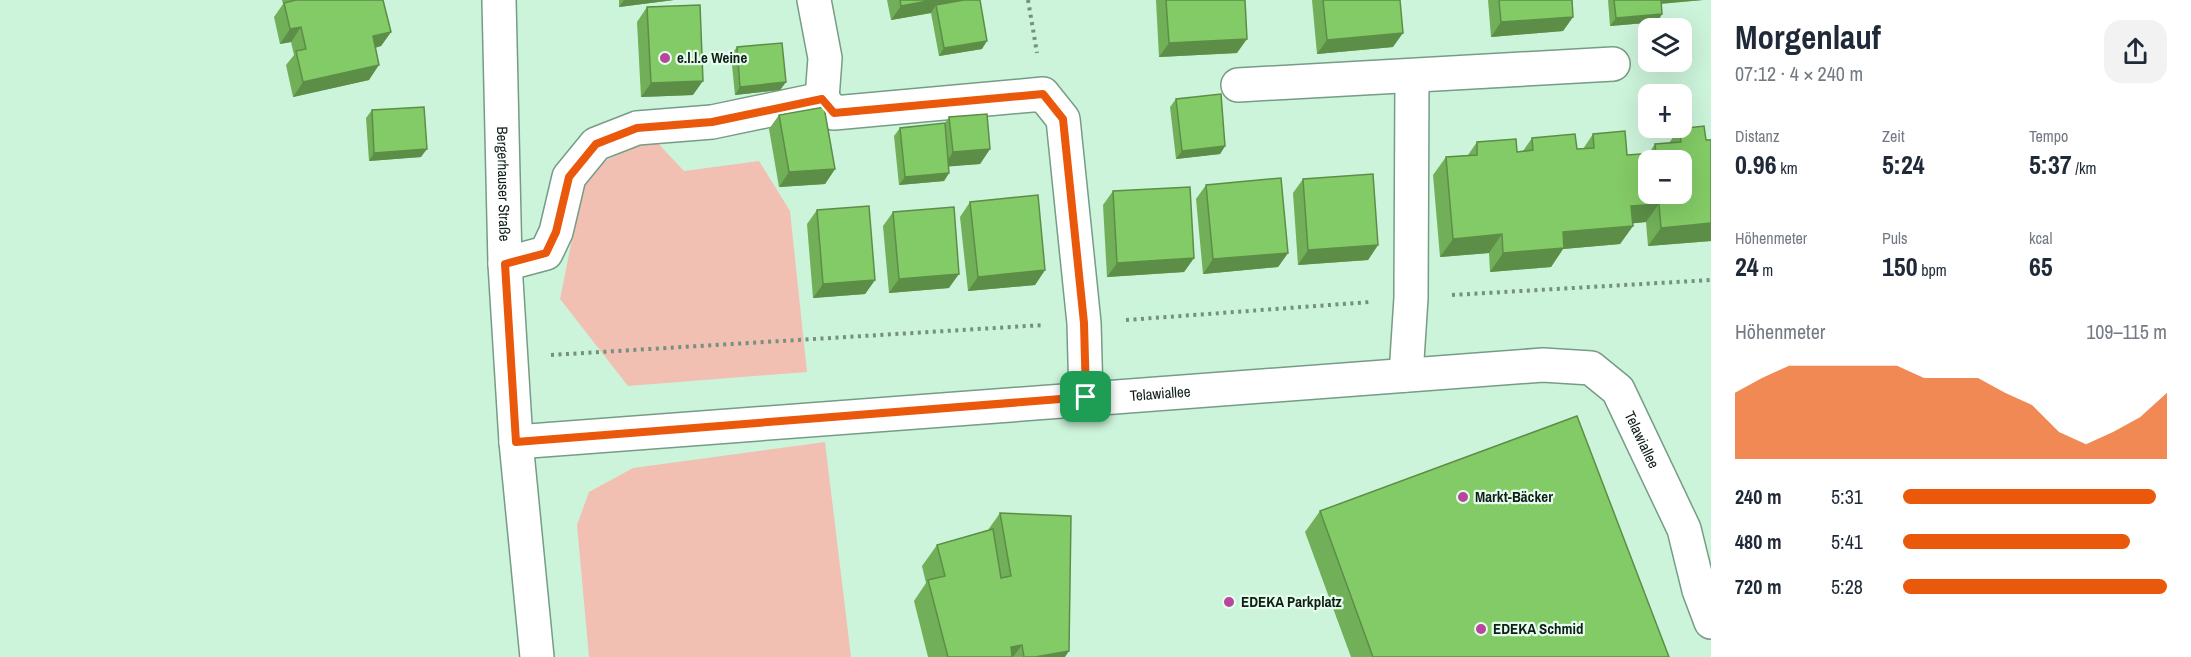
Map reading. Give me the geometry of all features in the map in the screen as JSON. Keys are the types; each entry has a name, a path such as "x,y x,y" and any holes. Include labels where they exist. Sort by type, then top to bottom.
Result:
{"street":[{"name":"Bergerhauser Straße","path":"499,0 505,264 516,442 537,657"},
{"path":"814,0 825,58 822,99 834,113 1043,94 1063,119 1084,323 1086,397"},
{"path":"1238,85 1613,64"},
{"path":"1406,375 1411,298 1412,76"},
{"path":"505,264 546,253 556,232 569,177 596,144 637,128 712,122 822,99"},
{"name":"Telawiallee","path":"516,442 1086,397 1543,365 1592,368 1618,390 1697,530 1699,590 1711,622"}],"path":[{"path":"1028,0 1043,94"}],"shaded area":[{"path":"653,138 684,171 759,161 790,211 807,372 628,386 560,299 586,170"},
{"path":"825,442 851,657 589,657 577,525 589,492 633,468"}],"building":[{"path":"296,0 383,0 391,32 373,36 379,65 303,82 296,51 306,49 301,27 290,29 284,3"},
{"path":"900,0 933,0 901,6"},
{"path":"964,0 980,0 987,41 944,48 936,5"},
{"path":"1166,0 1245,0 1247,39 1169,43"},
{"path":"1323,0 1400,0 1403,33 1327,40"},
{"path":"1499,0 1572,0 1573,17 1501,22"},
{"path":"1614,0 1661,0 1662,14 1616,18"},
{"name":"e.l.l.e Weine","path":"700,5 703,81 651,83 647,7"},
{"path":"782,43 786,82 740,87 737,47"},
{"path":"1221,94 1225,146 1182,151 1176,99"},
{"path":"424,107 427,149 374,153 372,110"},
{"path":"824,107 835,169 789,172 779,115"},
{"path":"987,114 990,149 953,152 949,117"},
{"path":"945,123 949,173 905,177 900,128"},
{"path":"1704,126 1706,140 1711,140 1711,223 1661,228 1659,204 1692,204 1692,150 1656,150 1655,144 1681,142 1680,138 1692,138 1692,127"},
{"path":"1625,131 1627,155 1638,154 1638,204 1659,204 1631,206 1633,226 1563,232 1564,248 1503,253 1502,234 1453,239 1446,157 1477,155 1477,142 1516,139 1517,152 1533,150 1532,138 1575,134 1577,149 1594,148 1593,134"},
{"path":"1373,174 1378,245 1308,250 1303,179"},
{"path":"1281,178 1288,253 1213,259 1206,185"},
{"path":"1190,187 1194,258 1117,263 1113,191"},
{"path":"1038,195 1045,270 978,277 970,202"},
{"path":"869,206 875,280 823,284 817,210"},
{"path":"954,207 959,274 899,279 893,212"},
{"path":"1577,416 1669,657 1373,657 1320,511"},
{"path":"1000,513 1071,516 1069,651 1024,657 1022,645 1011,647 1012,657 948,657 928,580 945,576 937,545 993,529 1001,578 1011,576"}],"place":[{"name":"e.l.l.e Weine","path":"665,58"},
{"name":"Markt-Bäcker","path":"1463,497"},
{"name":"EDEKA Parkplatz","path":"1229,602"},
{"name":"EDEKA Schmid","path":"1481,629"}],"route":[{"path":"1043,94 1063,119 1084,323 1086,397 516,442 505,264 546,253 556,232 569,177 596,144 637,128 712,122 822,99 834,113 1043,94"}]}
